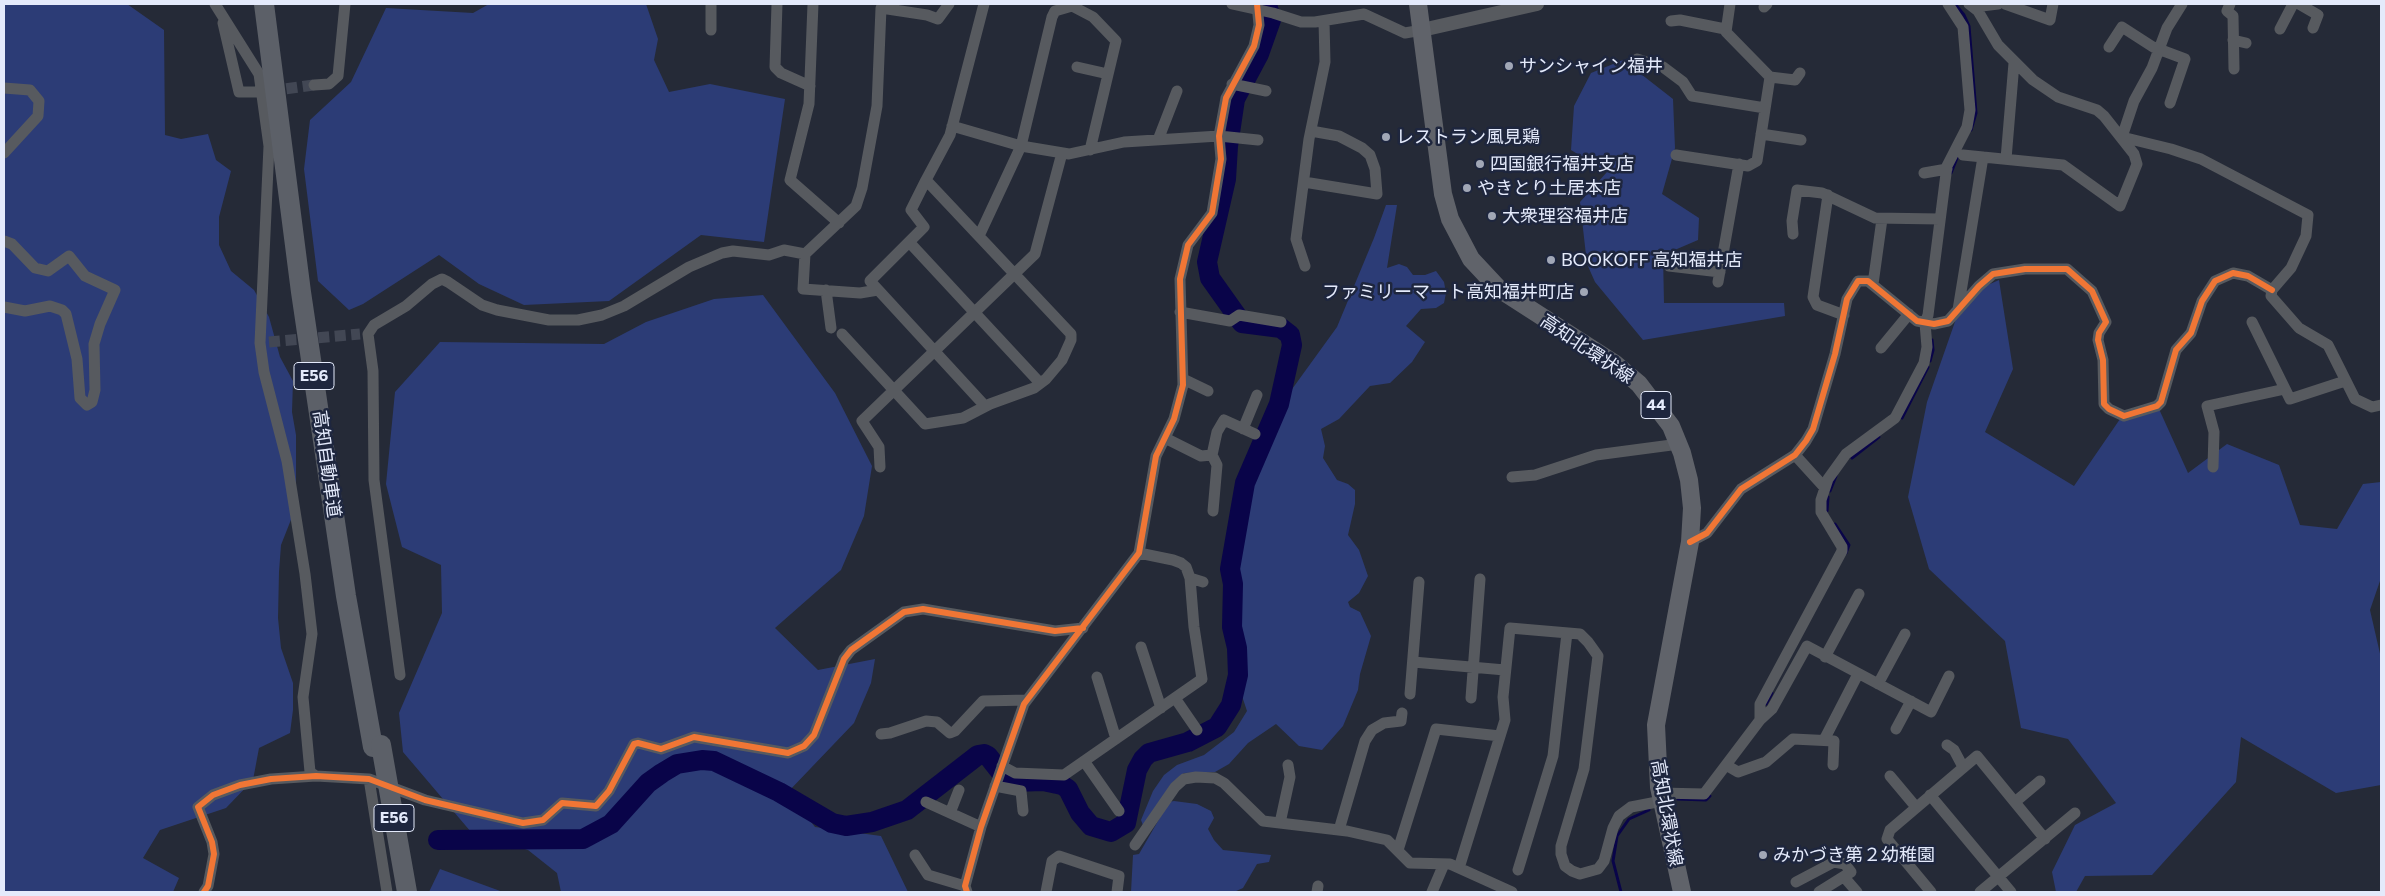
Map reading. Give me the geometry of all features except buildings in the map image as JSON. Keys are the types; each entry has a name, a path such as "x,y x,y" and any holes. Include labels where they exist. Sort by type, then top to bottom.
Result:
{"highway":[{"name":"高知自動車道","path":"264,4 346,596 407,892"},
{"name":"高知自動車道","path":"274,4 336,461 398,892"}],"main road":[{"name":"高知北環状線","path":"1418,4 1443,194 1450,219 1471,259 1499,289 1614,363 1639,384 1671,426 1679,444 1689,480 1692,508 1690,542 1656,725 1656,754 1661,797 1682,892"}],"street":[{"path":"215,4 259,74 269,146 264,372 287,461 306,574 312,634 303,697 310,772 316,776"},
{"path":"314,85 329,84 338,76 345,4"},
{"path":"710,30 711,4"},
{"path":"777,4 776,67 781,74 810,86"},
{"path":"813,4 809,104 790,180 839,223"},
{"path":"878,290 860,293 803,289 805,254 856,206 862,188 877,106 881,8 927,15 938,19 949,4"},
{"path":"984,4 952,126 911,210 924,227 870,281 985,406"},
{"path":"1232,4 1263,9 1301,22 1324,21 1364,14 1406,33 1536,4"},
{"path":"1725,29 1730,4"},
{"path":"1760,720 1760,704 1842,551 1842,547 1821,512 1828,479 1846,454 1895,418 1924,363 1927,347 1925,323 1928,315 1947,169 1951,156 1967,127 1970,110 1963,27 1948,4"},
{"path":"1971,5 1998,4"},
{"path":"2006,4 2050,20 2053,4"},
{"path":"2122,137 2134,101 2159,50 2167,28 2182,4"},
{"path":"2230,4 2228,11 2233,16 2234,69"},
{"path":"2280,29 2294,4"},
{"path":"2299,4 2318,15 2313,28"},
{"path":"1963,155 2063,165 2120,206 2137,164 2134,154 2122,137 2097,110 2058,97 2014,64 1998,45 1971,5"},
{"path":"979,236 1020,146 1056,11 1072,6 1093,18 1116,41 1090,150"},
{"path":"915,855 928,875 966,889 981,827 1015,726 1027,700 1084,628 1139,553 1156,456 1166,438 1177,410 1183,378 1180,279 1188,245 1212,213 1220,159 1219,136 1226,98 1254,46 1263,9"},
{"path":"222,17 239,92 256,92"},
{"path":"1670,21 1680,20 1725,29 1770,77 1795,80 1800,73"},
{"path":"1305,266 1296,239 1311,131 1325,62 1324,21"},
{"path":"2108,47 2124,22 2159,50 2185,59 2170,103"},
{"path":"2233,40 2246,43"},
{"path":"1637,59 1663,67 1683,82 1692,96 1765,108"},
{"path":"2006,159 2014,64"},
{"path":"1077,67 1108,74"},
{"path":"1676,155 1748,166 1757,162 1770,77"},
{"path":"1232,84 1266,91"},
{"path":"4,88 30,90 39,101 38,116 4,153"},
{"path":"1158,140 1177,91"},
{"path":"952,126 1020,146 1069,154 1124,142 1219,136 1258,140"},
{"path":"1304,182 1377,194 1375,169 1370,155 1362,148 1339,136 1311,131"},
{"path":"1761,134 1801,140"},
{"path":"2122,137 2172,149 2202,159 2308,215 2306,236 2291,268 2272,290"},
{"path":"880,467 879,447 862,421 1035,254 1062,153"},
{"path":"1958,310 1982,157"},
{"path":"1669,266 1719,277 1739,164"},
{"path":"1924,173 1947,169"},
{"path":"826,290 836,331 895,390 925,424 963,418 985,406 1034,388 1062,360 1071,340 1070,334 926,180"},
{"path":"1793,234 1792,221 1797,190 1828,195 1875,218 1940,219"},
{"path":"1828,195 1813,298 1817,305 1844,315"},
{"path":"1873,284 1882,219"},
{"path":"4,241 12,244 35,268 48,271 69,256 85,276 115,290 100,324 94,344 94,390 92,402 87,405 80,398 77,359 66,314 62,310 50,306 25,311 4,307"},
{"path":"910,243 1040,383"},
{"path":"400,674 374,480 373,380 364,334 374,325 406,306 432,284 442,279 482,305 497,310 549,320 578,320 602,315 624,306 689,268 722,253 733,251 769,255 784,250 805,254"},
{"path":"1690,542 1706,533 1741,489 1794,455 1813,429 1847,299 1858,281 1862,279 1873,284 1917,321 1934,324 1948,322 1979,286 1998,272 2025,269 2067,269 2092,291 2106,322 2099,333 2098,340 2104,360 2104,404 2109,409 2124,416 2150,408 2161,402 2176,350 2191,333 2202,300 2215,281 2233,273 2248,276 2272,290 2274,300 2300,328 2328,346 2355,399 2372,407 2381,405"},
{"path":"1180,312 1281,322"},
{"path":"1881,348 1909,314"},
{"path":"2252,322 2290,399 2345,381"},
{"path":"1183,378 1208,391"},
{"path":"2213,467 2214,432 2207,406 2286,389"},
{"path":"1243,429 1257,395"},
{"path":"1213,511 1217,465 1212,455 1217,432 1224,420 1254,434"},
{"path":"1166,438 1200,456 1212,455"},
{"path":"1512,477 1535,475 1596,455 1679,444"},
{"path":"1794,455 1825,488"},
{"path":"999,775 1015,773 1064,775 1202,679 1194,627 1190,578 1186,567 1181,562 1139,553"},
{"path":"1190,578 1203,582"},
{"path":"1471,698 1480,579"},
{"path":"1410,694 1419,582"},
{"path":"1825,656 1859,594"},
{"path":"204,892 208,886 214,854 212,842 198,807 213,795 240,785 271,779 316,776 369,779 425,800 523,823 543,820 562,803 596,806 608,791 634,744 638,743 661,749 694,737 788,753 804,746 814,735 844,659 851,650 904,612 923,609 1055,631 1084,628"},
{"path":"1459,868 1505,720 1503,697 1510,628 1580,634 1598,656 1584,769 1560,854 1565,866 1572,872 1580,874 1598,868 1604,861 1613,828 1619,816 1631,807 1661,797 1704,794 1760,720 1772,709 1807,646 1931,712 1950,676"},
{"path":"1518,870 1553,756 1567,633"},
{"path":"1878,684 1905,634"},
{"path":"1141,647 1161,708"},
{"path":"1413,662 1505,670"},
{"path":"1824,740 1858,674"},
{"path":"1097,677 1116,739"},
{"path":"1174,698 1196,730"},
{"path":"881,734 890,734 926,721 938,722 950,733 983,701 1027,700"},
{"path":"1896,729 1911,701"},
{"path":"1339,830 1365,741 1372,730 1384,722 1401,721 1402,713"},
{"path":"1398,850 1436,729 1500,736"},
{"path":"1726,765 1738,772 1766,762 1793,739 1834,741 1833,764"},
{"path":"1947,745 1954,750 1963,767"},
{"path":"1931,892 1887,839 1890,830 1977,756 2045,839"},
{"path":"1084,761 1119,810"},
{"path":"1280,823 1290,777 1288,764"},
{"path":"999,775 1021,792 1024,811"},
{"path":"1890,776 1916,807"},
{"path":"1135,845 1175,787 1184,779 1196,777 1215,778 1224,783 1263,821 1339,830 1387,840 1410,863 1444,864 1459,868 1506,891"},
{"path":"369,779 387,892"},
{"path":"2015,802 2040,781"},
{"path":"950,813 960,790"},
{"path":"1930,796 2010,892"},
{"path":"926,802 981,827"},
{"path":"1980,892 2076,813"},
{"path":"1046,892 1052,861 1059,856 1119,876 1118,892"},
{"path":"1796,882 1837,862 1845,864 1851,872 1818,892"},
{"path":"1432,892 1444,864"},
{"path":"1844,877 1857,892"}],"shaded area":[{"path":"4,4 127,4 164,30 165,135 181,139 208,134 216,160 231,171 219,217 219,245 231,271 254,290 269,317 280,357 293,381 292,412 296,435 296,507 281,545 278,618 281,648 293,683 293,710 290,733 259,748 253,780 226,808 160,830 143,858 179,878 173,892 4,892"},
{"path":"489,4 646,4 658,39 654,60 669,92 710,84 785,99 764,242 701,235 609,301 524,305 479,284 439,255 363,304 349,310 318,281 304,169 310,120 351,82 386,8 473,13"},
{"path":"1623,60 1673,99 1675,148 1662,194 1699,218 1698,240 1663,255 1664,303 1784,303 1785,316 1643,340 1595,282 1587,264 1580,202 1607,172 1571,150 1574,106 1591,73"},
{"path":"1386,205 1397,205 1387,268 1399,264 1407,267 1413,275 1425,275 1436,271 1444,282 1446,293 1444,303 1436,308 1421,309 1406,326 1425,342 1412,362 1390,383 1370,386 1339,419 1321,429 1325,446 1323,458 1337,480 1348,484 1355,490 1355,504 1348,535 1359,550 1368,576 1359,593 1348,602 1350,607 1360,612 1371,636 1360,674 1358,690 1343,726 1322,750 1299,746 1276,724 1248,743 1229,764 1215,772 1184,773 1171,784 1144,828 1141,820 1153,791 1164,775 1177,765 1204,755 1234,732 1247,711 1240,690 1246,645 1235,620 1235,571 1240,522 1247,483 1282,403 1337,327"},
{"path":"1999,280 2013,369 1985,432 2074,486 2120,419 2159,409 2188,473 2227,444 2279,465 2300,525 2337,529 2363,484 2381,482 2381,578 2370,610 2381,658 2381,785 2336,793 2241,737 2236,782 2152,875 2085,876 2076,892 2056,892 2052,872 2075,825 2116,803 2068,739 2021,728 2005,641 1929,569 1908,497 1927,402 1957,316 1981,288"},
{"path":"763,295 835,393 872,466 864,516 841,570 775,628 818,670 875,659 871,683 854,723 788,792 815,827 881,836 908,892 561,892 557,873 528,850 471,832 403,752 399,713 442,613 441,565 402,547 386,484 395,392 440,342 604,344 646,322 714,299"},
{"path":"1169,802 1197,804 1211,811 1214,818 1208,829 1214,840 1223,850 1271,855 1269,862 1257,864 1243,888 1234,892 1131,892 1133,855 1139,854"},
{"path":"440,869 503,892 429,892"}],"waterway":[{"path":"438,840 583,839 611,824 648,783 662,773 677,764 702,760 714,761 779,792 832,823 846,826 872,822 907,810 978,755 984,754 988,756 1006,779 1012,782 1043,781 1062,785 1068,789 1080,813 1091,826 1111,832 1126,823 1137,770 1143,759 1149,753 1188,742 1217,727 1231,705 1238,675 1237,648 1232,627 1233,584 1230,569 1245,483 1279,404 1292,345 1290,335 1281,328 1242,323 1210,278 1207,262 1226,179 1228,146 1235,99 1259,54 1271,20 1267,4"},
{"path":"1955,4 1964,15 1969,26 1976,113 1971,130"},
{"path":"1951,173 1957,158"},
{"path":"1930,361 1933,350 1932,340"},
{"path":"1902,418 1928,367"},
{"path":"1852,458 1879,437"},
{"path":"1830,491 1836,476"},
{"path":"1827,511 1828,497"},
{"path":"1835,524 1849,545 1846,553"},
{"path":"1766,704 1772,693"},
{"path":"1678,799 1706,800 1710,796"},
{"path":"1621,892 1613,861 1617,836 1629,819 1649,810"}],"tunnel":[{"path":"270,91 314,85"},
{"path":"269,342 360,334"}],"cycle path":[{"path":"967,892 965,886 981,827 1024,704 1139,553 1156,456 1174,419 1183,385 1180,279 1188,245 1212,213 1221,159 1219,136 1226,98 1254,46 1259,25 1257,4"},
{"path":"1690,542 1707,533 1741,489 1795,455 1806,441 1813,429 1835,354 1847,299 1858,281 1868,281 1917,321 1934,324 1948,321 1979,286 1993,274 2025,269 2067,269 2092,291 2106,322 2099,333 2098,340 2103,360 2104,404 2109,409 2124,416 2157,406 2161,402 2176,350 2191,333 2202,301 2215,281 2233,273 2248,276 2272,290"},
{"path":"204,892 208,886 214,854 212,842 198,807 213,795 240,785 271,779 316,776 369,779 425,800 523,823 543,820 562,803 596,806 609,791 634,744 638,743 661,749 694,737 788,753 804,746 814,735 844,659 851,650 904,612 923,609 1055,631 1083,628"}],"place":[{"name":"サンシャイン福井","path":"1509,66"},
{"name":"レストラン風見鶏","path":"1386,137"},
{"name":"四国銀行福井支店","path":"1480,164"},
{"name":"やきとり土居本店","path":"1467,188"},
{"name":"大衆理容福井店","path":"1492,216"},
{"name":"BOOKOFF 高知福井店","path":"1551,260"},
{"name":"ファミリーマート高知福井町店","path":"1584,292"},
{"name":"みかづき第２幼稚園","path":"1763,855"}]}
